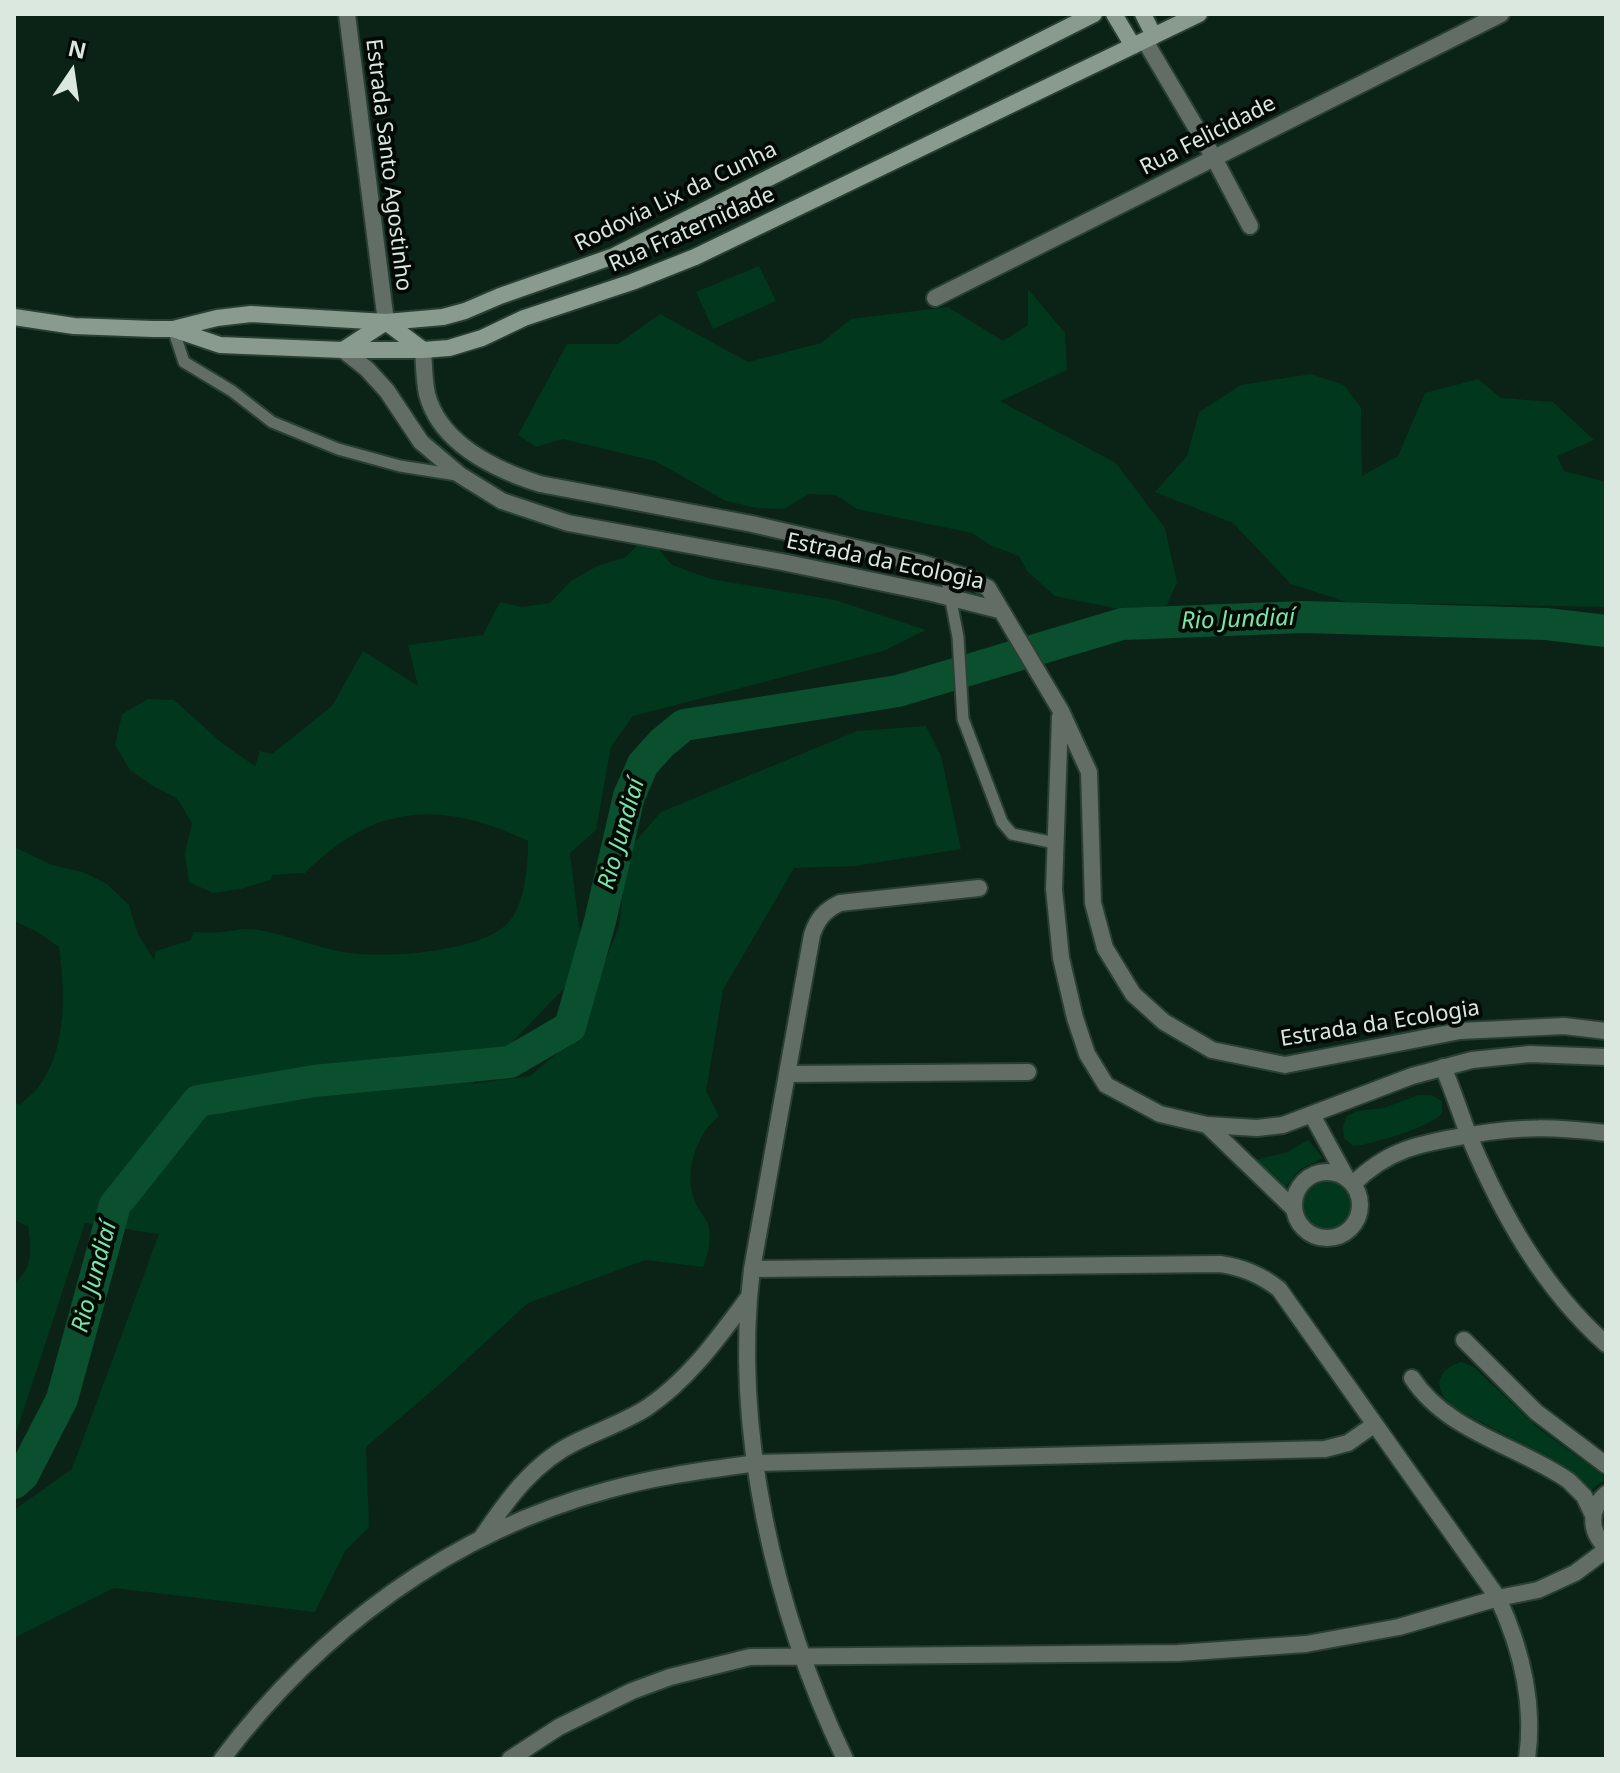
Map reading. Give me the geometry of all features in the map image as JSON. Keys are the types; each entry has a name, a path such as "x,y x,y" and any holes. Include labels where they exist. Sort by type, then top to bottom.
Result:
{"main road":[{"name":"Rodovia Lix da Cunha","path":"14,319 74,326 173,329 217,318 251,314 386,322 443,317 465,311 614,256 1094,14"},
{"path":"1114,14 1144,41"},
{"path":"1143,14 1144,41"},
{"name":"Rua Fraternidade","path":"173,329 220,345 343,350 449,348 482,338 524,318 695,257 1199,14"},
{"path":"343,350 386,322 423,350"}],"street":[{"name":"Estrada Santo Agostinho","path":"347,14 386,322"},
{"name":"Rua Felicidade","path":"935,298 1501,14"},
{"path":"1144,41 1214,158 1250,226"},
{"name":"Estrada da Ecologia","path":"343,350 367,369 387,391 421,442 460,475 502,501 568,523 782,562 999,610"},
{"name":"Estrada da Ecologia","path":"423,350 427,395 442,422 466,449 508,474 540,484 767,528 945,570 988,588 1061,711 1089,772 1093,903 1105,948 1133,994 1164,1022 1212,1050 1285,1065 1460,1031 1564,1026 1606,1031"},
{"path":"1061,711 1054,889 1061,958 1087,1054 1106,1085 1160,1114 1207,1125 1257,1128 1283,1125 1412,1076 1472,1060 1530,1054 1606,1057"},
{"path":"845,1759 802,1656 774,1561 747,1390 746,1353 752,1269 812,935 824,913 850,901 979,888"},
{"path":"1443,1067 1469,1135 1504,1211 1540,1271 1578,1317 1606,1344"},
{"path":"787,1074 1028,1072"},
{"path":"1207,1125 1293,1208 1300,1226 1326,1238 1335,1237 1352,1227 1357,1220 1360,1201 1312,1115"},
{"path":"1349,1180 1399,1151 1433,1140 1511,1128 1538,1127 1606,1133"},
{"path":"1293,1208 1297,1189 1309,1176 1328,1171 1349,1180"},
{"path":"752,1269 1220,1264 1242,1268 1266,1279 1279,1289 1498,1598 1509,1622 1524,1673 1529,1726 1527,1759"},
{"path":"482,1537 502,1508 541,1463 576,1442 613,1427 676,1385 700,1362 749,1297"},
{"path":"1464,1340 1536,1412 1606,1465"},
{"path":"510,1759 595,1708 670,1677 750,1657 1178,1653 1263,1649 1348,1638 1528,1592 1575,1573 1606,1548 1596,1534 1593,1515 1584,1496 1569,1481 1450,1416 1422,1393 1412,1378"},
{"path":"222,1759 270,1699 355,1618 422,1572 482,1537 529,1516 606,1490 685,1473 757,1463 1325,1449 1348,1443 1375,1424"},
{"path":"1593,1515 1606,1494"}],"lane":[{"path":"173,329 184,362 232,391 272,422 338,449 400,466 460,475"},
{"path":"945,570 958,637 963,719 1002,822 1012,834 1055,843"}],"green space":[{"path":"759,266 776,301 713,329 696,292"},
{"path":"1028,289 1065,333 1067,370 1000,401 1116,463 1165,528 1177,582 1167,605 1129,611 1055,596 1027,571 1019,556 992,546 972,533 857,509 836,495 809,494 784,509 757,508 726,501 655,461 563,439 536,447 518,435 567,344 618,344 660,314 748,362 821,343 851,319 948,307 1003,341 1028,325"},
{"path":"1311,374 1344,385 1361,408 1362,476 1398,456 1425,393 1478,379 1501,398 1553,402 1594,440 1557,456 1564,471 1606,482 1606,607 1347,602 1291,584 1233,523 1155,492 1187,456 1199,412 1241,385"},
{"path":"647,535 672,565 711,579 835,600 926,630 883,651 633,716 611,747 596,830 570,853 580,935 568,984 472,1084 530,1076 573,1040 619,927 628,850 661,812 857,731 926,726 941,756 961,849 855,866 794,868 723,990 706,1091 719,1116 698,1144 690,1179 697,1206 709,1230 709,1249 703,1267 645,1260 528,1303 366,1447 369,1527 345,1551 315,1612 114,1588 14,1638 14,1510 72,1469 159,1234 85,1223 14,1439 14,1285 28,1265 30,1251 28,1226 14,1220 14,1103 20,1105 35,1091 50,1067 60,1034 63,999 59,947 14,921 14,847 52,865 83,872 107,884 129,905 138,934 154,960 156,951 191,940 193,932 258,930 343,952 381,955 454,947 494,933 514,916 522,896 528,841 466,819 410,815 383,821 331,850 305,873 272,875 270,880 241,889 213,893 189,882 185,854 192,823 177,798 130,770 115,745 122,714 148,699 174,700 223,744 255,766 260,751 272,754 332,706 363,651 418,686 408,645 483,635 500,602 522,607 550,603 571,581 597,566 626,557"},
{"path":"1418,1095 1431,1095 1442,1101 1442,1114 1412,1130 1374,1142 1353,1146 1344,1138 1343,1126 1347,1116 1357,1111 1384,1108"},
{"path":"1308,1140 1323,1158 1299,1170 1284,1189 1256,1160 1288,1152"},
{"path":"1327,1182 1336,1183 1344,1189 1350,1197 1350,1215 1344,1223 1336,1229 1327,1230 1318,1229 1310,1223 1304,1215 1303,1206 1304,1197 1310,1189 1318,1183"},
{"path":"1461,1362 1474,1367 1538,1428 1604,1476 1605,1480 1589,1491 1559,1463 1452,1407 1442,1394 1440,1381 1446,1370"}],"waterway":[{"name":"Rio Jundiaí","path":"14,1483 23,1475 62,1399 115,1205 198,1101 314,1081 510,1062 570,1027 600,921 629,796 643,764 684,725 898,691 1122,624 1303,617 1546,624 1606,631"}]}
